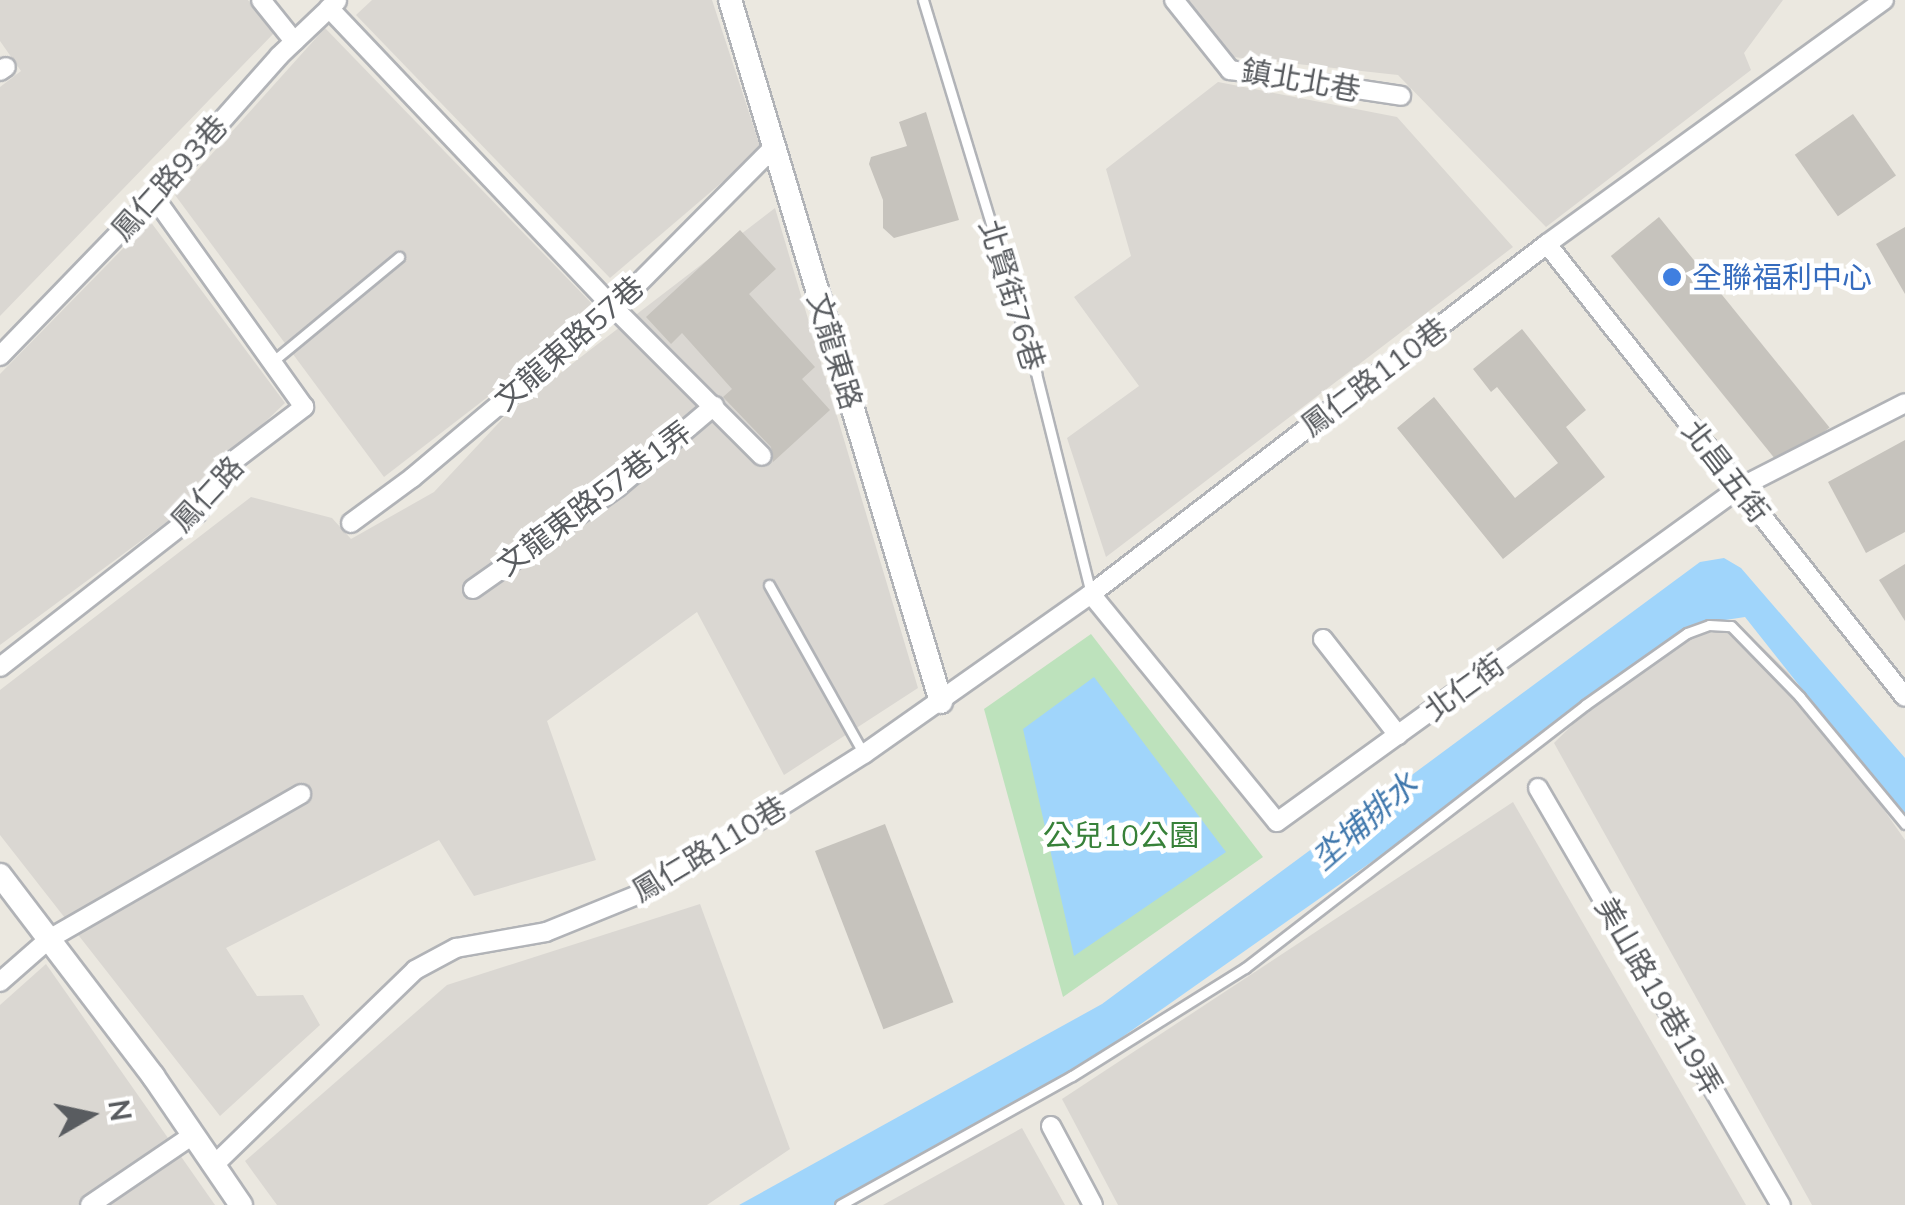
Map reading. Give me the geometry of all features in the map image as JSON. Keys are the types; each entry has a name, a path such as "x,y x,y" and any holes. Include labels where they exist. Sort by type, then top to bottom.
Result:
{"street":[{"path":"260,0 294,42"},
{"name":"文龍東路","path":"730,0 941,702"},
{"name":"鎮北北巷","path":"1174,0 1230,70 1401,96"},
{"name":"鳳仁路110巷","path":"214,1165 415,970 456,948 546,932 647,891 864,754 1091,594 1547,244 1884,0"},
{"path":"334,4 614,308 762,456"},
{"name":"鳳仁路93巷","path":"0,356 334,4"},
{"name":"文龍東路57巷","path":"351,523 412,478 614,308 774,147"},
{"name":"鳳仁路","path":"0,667 197,513 228,465 304,408 154,197"},
{"name":"北昌五街","path":"1547,244 1905,697"},
{"name":"北仁街","path":"1091,594 1278,822 1739,488 1905,403"},
{"name":"文龍東路57巷1弄","path":"473,589 618,488 714,406"},
{"path":"1323,639 1398,735"},
{"name":"美山路19巷19弄","path":"1538,788 1780,1205"},
{"path":"0,982 49,939 301,794"},
{"path":"0,875 241,1205"},
{"path":"1051,1126 1093,1205"},
{"path":"90,1205 193,1135"}],"lane":[{"name":"北賢街76巷","path":"923,0 1036,373 1091,594"},
{"path":"272,362 399,257"},
{"path":"768,585 864,754"},
{"path":"840,1205 1072,1076 1245,968 1585,705 1687,633 1709,626 1730,626 1800,697 1905,824"}],"shaded area":[{"path":"0,0 248,0 274,33 0,316 0,87 21,71 0,41"},
{"path":"372,0 712,0 761,149 610,278 356,15"},
{"path":"1188,0 1783,0 1744,53 1751,70 1546,227 1398,75 1233,57"},
{"path":"325,28 599,311 384,477 175,195"},
{"path":"1218,82 1397,117 1513,247 1106,557 1067,438 1139,386 1074,297 1131,256 1106,169"},
{"path":"775,208 918,688 784,775 697,612 547,721 596,860 474,896 439,840 226,948 257,996 303,995 320,1025 220,1116 0,835 0,690 251,497 332,518 351,539 434,492 508,413"},
{"path":"150,221 285,403 198,486 195,501 0,645 0,374"},
{"path":"1742,628 1788,672 1905,840 1905,1205 1812,1205 1554,743 1628,670 1695,635"},
{"path":"1513,802 1746,1205 1118,1205 1062,1099"},
{"path":"700,904 790,1149 707,1205 277,1205 245,1161 447,985"},
{"path":"46,964 215,1205 0,1205 0,1005"},
{"path":"1022,1128 1065,1205 883,1205"}],"green space":[{"name":"公兒10公園","path":"1091,634 1263,857 1063,997 984,709"}],"water":[{"name":"坔埔排水","path":"1724,558 1741,568 1905,758 1905,819 1745,617 1699,624 1511,764 1007,1118 856,1205 739,1205 1102,1004 1700,562"},
{"path":"1094,677 1226,852 1074,956 1023,729"}],"building":[{"path":"926,112 959,220 894,238 883,228 883,200 869,164 871,157 907,146 899,122"},
{"path":"1853,114 1896,175 1838,216 1795,155"},
{"path":"1659,217 1830,428 1781,467 1611,256"},
{"path":"1905,227 1905,294 1876,244"},
{"path":"740,230 776,269 749,294 815,367 802,379 830,410 773,462 771,447 723,397 732,389 682,333 671,344 646,317"},
{"path":"1522,329 1586,410 1566,427 1605,477 1503,559 1397,428 1434,397 1515,498 1558,463 1497,387 1491,392 1473,369"},
{"path":"1905,440 1905,532 1866,553 1828,482"},
{"path":"1905,564 1905,621 1879,580"},
{"path":"885,824 953,1002 883,1029 815,851"}],"place":[{"name":"全聯福利中心","path":"1672,277"}]}
